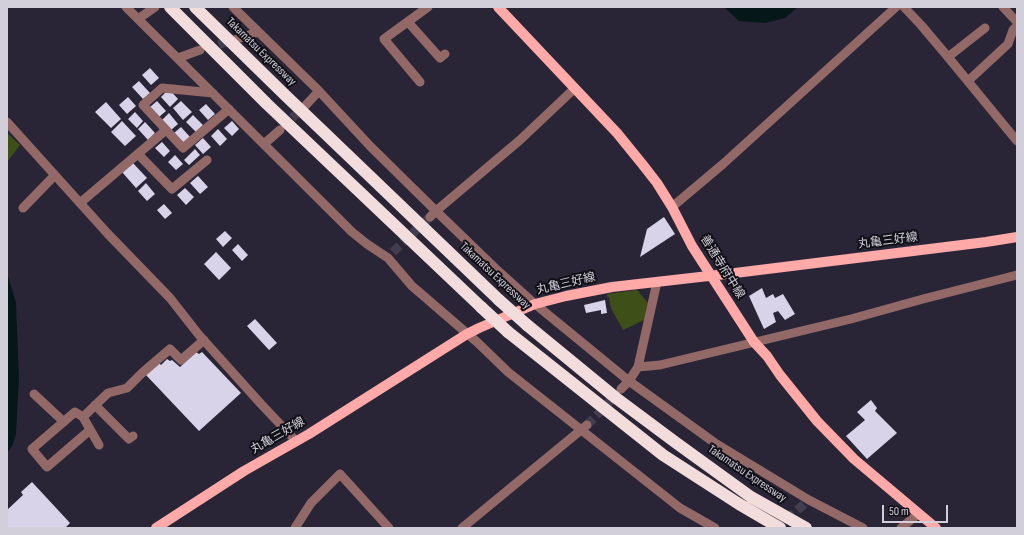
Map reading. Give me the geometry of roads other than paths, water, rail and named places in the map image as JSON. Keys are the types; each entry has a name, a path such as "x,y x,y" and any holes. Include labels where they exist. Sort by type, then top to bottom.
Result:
{"highway":[{"path":"170,7 267,104 508,332 663,455 739,504 780,528"},
{"name":"Takamatsu Expressway","path":"195,7 278,89 527,325 616,398 674,442 751,497 806,528"}],"main road":[{"name":"善通寺府中線","path":"498,7 618,132 631,148 657,183 672,207 692,246 754,342 767,356 784,381 817,422 854,459 936,528"},
{"name":"丸亀三好線","path":"156,528 244,471 296,441 467,334 535,304 560,297 612,287 711,276 1017,237"}],"street":[{"path":"126,7 352,232 367,244 390,255 412,286 482,346 508,372 584,427 680,508 715,528"},
{"path":"138,18 155,7"},
{"path":"233,7 319,91 433,214 535,304 629,381 715,443 806,502 863,528"},
{"path":"420,82 384,39 408,22 416,10 428,7"},
{"path":"672,207 723,164 896,7"},
{"path":"904,7 968,80 1017,141"},
{"path":"1003,7 1017,22"},
{"path":"408,22 440,58 444,54"},
{"path":"968,80 1008,44 1013,30 1017,26"},
{"path":"948,57 985,28"},
{"path":"237,39 258,32"},
{"path":"178,58 200,50"},
{"path":"212,93 162,88 143,105 183,148 229,109"},
{"path":"433,214 520,140 575,88"},
{"path":"305,106 319,91"},
{"path":"7,122 108,234 170,298 204,340 296,441"},
{"path":"80,203 166,130"},
{"path":"264,144 280,130"},
{"path":"138,154 172,189 207,160"},
{"path":"23,208 55,175"},
{"path":"638,367 660,365 851,319 923,298 1017,275"},
{"path":"621,389 629,381 638,367 657,282"},
{"path":"83,418 108,393 127,388 170,349 181,360 204,340"},
{"path":"34,394 64,422"},
{"path":"95,405 129,439 133,436"},
{"path":"90,430 47,467 32,449 75,412 83,418 99,445"},
{"path":"462,528 584,427"},
{"path":"295,528 311,503 340,474 389,528"},
{"path":"901,528 918,514"}],"tunnel":[{"path":"206,49 235,39"},
{"path":"282,127 305,106"},
{"path":"393,252 430,217"},
{"path":"587,425 618,393"},
{"path":"777,528 804,504"}]}
